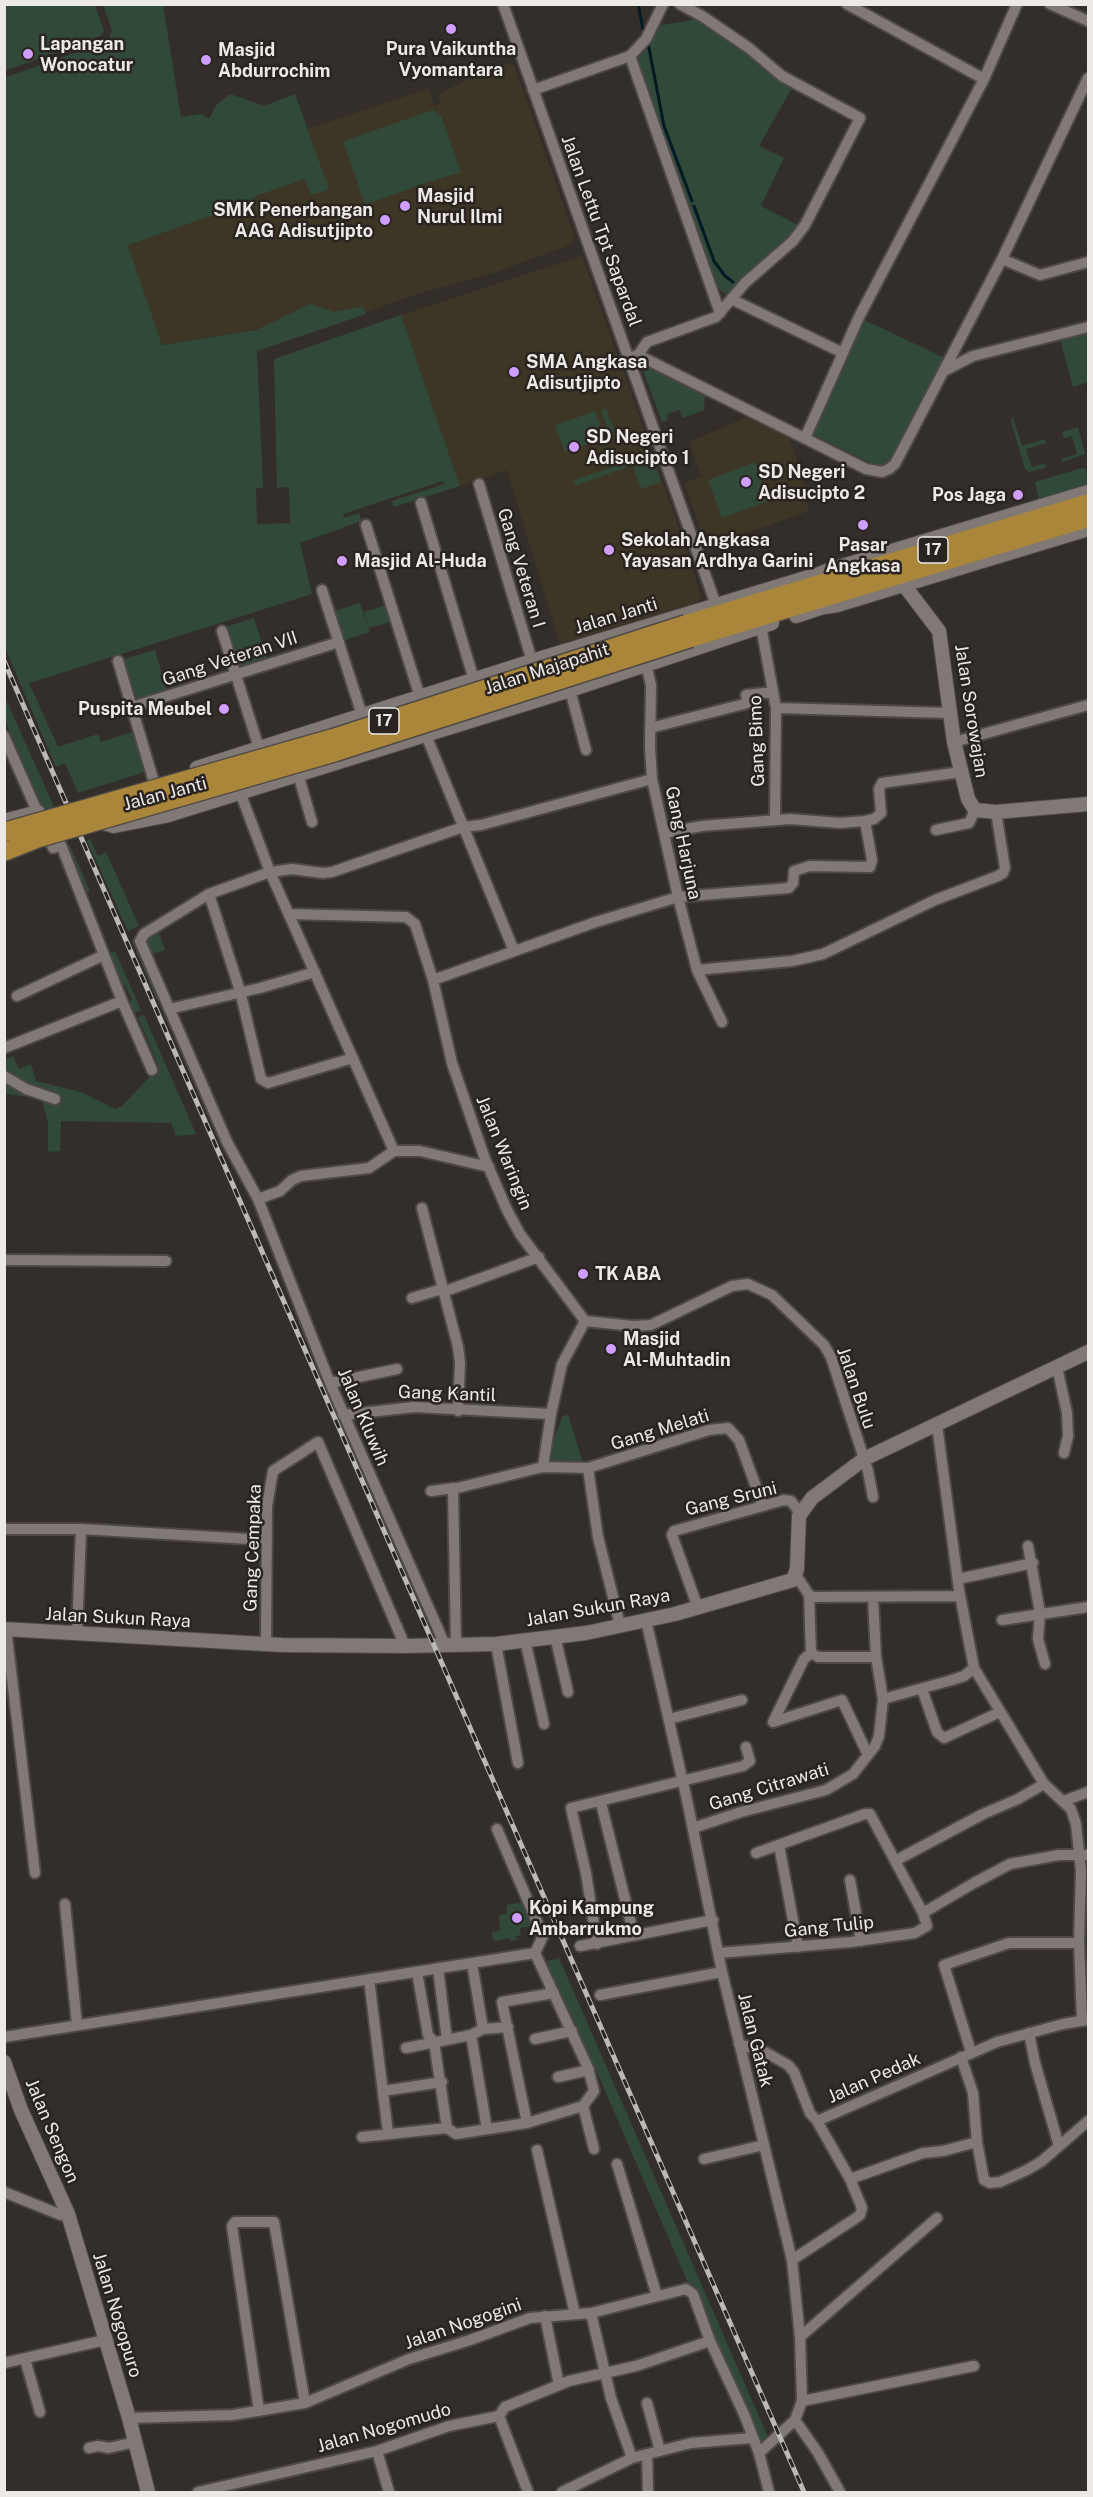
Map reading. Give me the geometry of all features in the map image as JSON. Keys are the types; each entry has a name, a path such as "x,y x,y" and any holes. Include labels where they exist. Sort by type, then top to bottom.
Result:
{"highway":[{"name":"Jalan Majapahit","path":"780,603 931,545 1089,503"},
{"name":"Jalan Majapahit","path":"4,831 333,738 780,603 1034,540 1089,518"},
{"name":"Jalan Majapahit","path":"4,845 336,752 689,631"},
{"name":"Jalan Majapahit","path":"4,853 44,833"}],"street":[{"name":"Jalan Lettu Tpt Sapardal","path":"503,4 633,356 716,605"},
{"path":"533,90 630,56 646,39 663,4"},
{"path":"680,4 749,48 782,76 860,118 800,233 745,282 720,313 712,319 647,342 633,356 866,469 882,472 895,464 944,371 1002,258 1089,78"},
{"path":"847,4 984,79"},
{"path":"805,438 859,317 984,79 1017,4"},
{"path":"1050,4 1089,21"},
{"path":"630,56 720,313"},
{"path":"1002,258 1040,275 1089,262"},
{"path":"731,299 843,353"},
{"path":"944,371 973,356 1089,327"},
{"name":"Gang Veteran I","path":"479,484 532,661"},
{"name":"Jalan Janti","path":"820,608 570,690 165,816 114,826 101,820 104,811 109,806 154,782 532,661 809,577 931,545 1089,492"},
{"path":"421,502 474,680"},
{"path":"366,525 420,697"},
{"path":"780,603 820,608 904,585 1034,540 1089,529"},
{"path":"780,603 809,577"},
{"name":"Jalan Sorowajan","path":"904,585 935,622 943,643 954,742 968,799 975,810"},
{"path":"322,590 339,642 364,755"},
{"name":"Gang Bimo","path":"761,626 776,708 775,820"},
{"path":"222,632 259,748"},
{"name":"Gang Veteran VII","path":"132,707 339,642"},
{"path":"118,661 154,782 149,792 149,803 158,813 165,816"},
{"name":"Gang Harjuna","path":"646,664 651,685 652,779 697,970 722,1022"},
{"path":"570,690 586,750"},
{"path":"650,728 748,703 746,695 773,692"},
{"path":"954,742 1089,705"},
{"path":"776,708 950,712"},
{"path":"426,735 514,951"},
{"path":"4,736 38,812 44,833 53,848 61,845 122,1001 152,1070"},
{"path":"664,833 702,826 775,820 864,821 874,819 881,813 879,789 882,783 961,772"},
{"path":"298,774 312,822"},
{"path":"315,972 260,988 169,1009 140,943 140,938 209,894 270,872 292,868 323,873 332,872 463,827 481,825 652,779"},
{"path":"240,792 270,872 394,1150"},
{"path":"936,830 969,823 975,810 996,812 1089,804"},
{"path":"4,821 38,812"},
{"path":"697,970 792,961 823,954 935,900 998,876 1005,868 996,812"},
{"path":"433,980 678,897 789,888 794,883 794,872 810,866 870,867 872,860 864,821"},
{"path":"4,831 44,833"},
{"path":"209,894 240,991 261,1080 264,1082 353,1058"},
{"name":"Jalan Waringin","path":"289,915 406,917 415,924 433,980 447,1047 489,1167 507,1210 520,1234 585,1320"},
{"path":"17,996 104,955"},
{"path":"4,1048 122,1001"},
{"name":"Jalan Kluwih","path":"169,1009 227,1142 258,1199 344,1415 451,1645"},
{"path":"4,1076 26,1089 56,1099"},
{"path":"258,1199 280,1191 292,1180 301,1176 369,1168 394,1150 420,1152 489,1167"},
{"path":"422,1208 459,1355 458,1411"},
{"path":"412,1298 443,1290 539,1257"},
{"path":"4,1260 166,1261"},
{"name":"Jalan Bulu","path":"585,1320 633,1326 651,1325 732,1286 748,1284 757,1287 787,1307 824,1345 837,1373 864,1459"},
{"path":"543,1467 550,1414 562,1364 585,1320"},
{"path":"811,1653 809,1595 796,1575 800,1513 812,1498 864,1459 1089,1352"},
{"path":"1057,1367 1067,1413 1068,1436 1064,1453"},
{"path":"330,1383 397,1369"},
{"name":"Gang Kantil","path":"344,1415 414,1407 550,1414"},
{"path":"937,1425 960,1596 974,1668 1044,1784 1071,1809 1084,1855 1079,1944 1085,2020"},
{"name":"Gang Melati","path":"588,1468 709,1430 728,1428 740,1440 763,1506"},
{"name":"Gang Cempaka","path":"266,1644 267,1506 273,1471 318,1442 405,1646"},
{"path":"864,1459 873,1497"},
{"path":"431,1491 454,1489 543,1467 588,1468 598,1537 620,1625"},
{"path":"451,1645 454,1489"},
{"name":"Gang Sruni","path":"698,1608 673,1532 763,1506 791,1501 800,1513"},
{"path":"4,1529 81,1529 267,1540"},
{"path":"77,1634 81,1529"},
{"path":"1028,1546 1033,1563 1040,1613 1038,1639 1045,1664"},
{"path":"958,1578 1033,1563"},
{"name":"Jalan Sukun Raya","path":"5,1629 266,1644 405,1646 496,1644 586,1633 646,1620 698,1608 793,1580 796,1575"},
{"path":"809,1595 814,1597 960,1596"},
{"name":"Gang Citrawati","path":"693,1828 741,1812 826,1790 853,1774 868,1755 879,1736 883,1699 876,1657 873,1597"},
{"path":"1002,1620 1089,1607"},
{"name":"Jalan Gatak","path":"646,1620 713,1920 722,1971 792,2260 800,2337 802,2402 795,2420 759,2453"},
{"path":"5,1629 35,1873"},
{"path":"555,1636 568,1692"},
{"path":"525,1640 544,1724"},
{"path":"496,1644 518,1763"},
{"path":"811,1653 818,1657 876,1657"},
{"path":"811,1653 804,1659 773,1722 842,1700 868,1755"},
{"path":"883,1699 964,1676 974,1668"},
{"path":"922,1689 937,1732 944,1738 1000,1712"},
{"path":"669,1719 742,1700"},
{"path":"597,1944 586,1873 571,1810 748,1764 750,1757 746,1747"},
{"path":"895,1861 982,1814 1018,1799 1044,1784"},
{"path":"1064,1801 1089,1792"},
{"path":"602,1807 634,1935"},
{"path":"756,1853 867,1813 876,1822 923,1913 1010,1864 1045,1857 1084,1855"},
{"path":"497,1829 543,1936 535,1953"},
{"path":"779,1845 798,1947"},
{"path":"850,1880 861,1941"},
{"path":"65,1904 77,2025"},
{"name":"Gang Tulip","path":"718,1953 861,1941 920,1931 927,1926 923,1913"},
{"path":"580,1946 713,1920"},
{"path":"1079,1944 1010,1943 944,1965 966,2054 973,2092 980,2172 984,2180 990,2183 1000,2182 1027,2170 1089,2121"},
{"path":"4,2037 535,1953"},
{"path":"362,2137 447,2128 456,2134 528,2123 583,2106 594,2091 589,2070 535,1953"},
{"path":"472,1963 483,2029"},
{"path":"438,1968 447,2040"},
{"path":"417,1971 428,2035 434,2042 442,2082 447,2128"},
{"path":"600,1995 722,1971"},
{"path":"369,1979 388,2133"},
{"path":"528,2123 502,2002 554,1993"},
{"name":"Jalan Pedak","path":"792,2260 860,2215 862,2208 850,2178 817,2121 889,2091 966,2054 1029,2033 1085,2020"},
{"path":"406,2048 471,2035 483,2029 507,2027"},
{"path":"535,2039 572,2031"},
{"path":"1029,2033 1037,2073 1059,2146"},
{"path":"471,2035 486,2129"},
{"path":"739,2044 765,2052 788,2065 794,2072 810,2113 817,2121"},
{"name":"Jalan Sengon","path":"4,2062 21,2110 68,2214"},
{"path":"558,2077 589,2070"},
{"path":"383,2091 442,2082"},
{"path":"583,2106 594,2149"},
{"path":"850,2178 923,2153 943,2151 977,2142"},
{"path":"704,2159 764,2145"},
{"path":"537,2150 575,2314"},
{"path":"617,2164 657,2296"},
{"path":"4,2192 62,2215 68,2214"},
{"name":"Jalan Nogopuro","path":"68,2214 129,2418 148,2493"},
{"path":"800,2337 937,2218"},
{"path":"259,2411 232,2225 235,2222 274,2222 305,2403"},
{"name":"Jalan Nogogini","path":"129,2418 233,2415 305,2403 409,2359 530,2318 591,2313 690,2290 734,2397 744,2414 759,2453 769,2493"},
{"path":"591,2313 604,2373 632,2458"},
{"path":"545,2316 559,2385"},
{"path":"4,2363 105,2340"},
{"path":"528,2493 499,2416 506,2407 559,2385 636,2366 710,2341"},
{"path":"25,2359 40,2412"},
{"path":"802,2402 974,2366"},
{"path":"647,2403 660,2451"},
{"name":"Jalan Nogomudo","path":"198,2493 377,2451 449,2426 499,2416"},
{"path":"795,2420 818,2453 840,2493"},
{"path":"561,2493 632,2458 691,2443 752,2438"},
{"path":"88,2448 98,2446 109,2448 135,2442"},
{"path":"377,2451 389,2493"},
{"path":"647,2454 648,2493"}],"shaded area":[{"name":"SMK Penerbangan AAG Adisutjipto","path":"510,62 514,65 575,238 567,246 496,272 417,294 369,311 162,345 128,245 254,201 253,197 305,179 328,189 308,129 428,89 434,106 441,103 438,94"},
{"path":"582,256 691,562 701,599 560,644 507,470 460,486 401,315"},
{"name":"SD Negeri Adisucipto 2","path":"745,418 789,437 809,497 805,498 809,511 707,547 684,483 702,476 689,442"}],"green space":[{"name":"Lapangan Wonocatur","path":"5,4 95,5 104,31 100,36 5,71"},
{"path":"103,5 163,5 181,117 202,114 209,119 216,105 230,94 264,106 295,94 329,189 311,195 305,179 253,197 254,201 128,245 162,345 256,330 310,304 334,312 363,306 366,314 257,351 263,488 256,488 257,524 290,523 289,487 277,488 274,359 401,315 460,486 394,507 392,501 444,484 443,481 343,514 344,518 359,513 362,521 300,543 312,594 29,683 58,747 98,734 101,742 135,731 148,771 78,793 65,763 56,767 5,648 4,78 108,41 112,30"},
{"path":"698,19 793,86 759,146 784,158 761,206 800,226 725,294 714,284 636,61 638,54 651,41 657,26"},
{"path":"433,110 441,116 461,172 365,205 343,141"},
{"path":"862,319 945,358 892,459 889,463 879,467 812,434"},
{"path":"1088,331 1088,382 1073,387 1060,340 1062,336"},
{"path":"645,365 651,365 705,395 704,410 683,418 679,410 667,414 668,420 662,422 642,368"},
{"path":"606,408 615,434 610,436 601,410"},
{"path":"595,411 605,438 565,452 555,425"},
{"path":"1015,416 1013,418 1022,446 1045,439 1046,443 1026,449 1032,467 1046,463 1045,468 1029,472 1025,469 1011,421 1013,417"},
{"path":"1078,427 1085,454 1062,462 1061,459 1077,454 1072,436 1064,438 1062,432"},
{"path":"653,459 661,482 641,489 633,467"},
{"path":"755,462 769,501 722,518 708,480"},
{"path":"624,463 628,467 576,485 574,480"},
{"path":"1082,468 1086,469 1088,485 1039,500 1035,482"},
{"path":"360,603 370,632 345,640 335,611"},
{"path":"389,604 394,621 369,628 364,612"},
{"path":"254,618 267,659 239,668 226,627"},
{"path":"155,650 167,691 137,700 124,659"},
{"path":"4,695 55,809 45,813 5,721"},
{"path":"90,839 98,856 106,852 139,926 128,931 87,841"},
{"path":"69,844 90,891 82,895 63,847"},
{"path":"158,930 165,950 150,955 143,939"},
{"path":"136,939 161,998 157,1000 132,941"},
{"path":"115,951 141,1010 131,1014 127,1003 132,1000 125,985 120,987 106,955"},
{"path":"144,1015 196,1134 176,1136 171,1123 61,1121 60,1151 48,1152 48,1122 41,1098 5,1094 4,1060 13,1056 19,1069 31,1064 36,1081 81,1092 115,1109 122,1106 159,1067 138,1017"},
{"path":"568,1414 582,1460 580,1466 550,1465 554,1440 562,1417"},
{"path":"523,1902 532,1926 520,1928 521,1935 516,1936 517,1940 511,1941 510,1938 493,1941 492,1932 500,1931 499,1915 507,1914 507,1905"},
{"path":"559,1958 768,2437 758,2445 596,2070 549,1973 547,1961"}],"waterway":[{"path":"638,4 644,34"},
{"path":"648,43 664,126 692,201"},
{"path":"694,206 714,261 725,276 733,282"}],"railway":[{"path":"4,661 804,2492"}],"place":[{"name":"Pura Vaikuntha Vyomantara","path":"451,29"},
{"name":"Lapangan Wonocatur","path":"28,54"},
{"name":"Masjid Abdurrochim","path":"206,60"},
{"name":"Masjid Nurul Ilmi","path":"405,206"},
{"name":"SMK Penerbangan AAG Adisutjipto","path":"385,220"},
{"name":"SMA Angkasa Adisutjipto","path":"514,372"},
{"name":"SD Negeri Adisucipto 1","path":"574,447"},
{"name":"SD Negeri Adisucipto 2","path":"746,482"},
{"name":"Pos Jaga","path":"1018,495"},
{"name":"Pasar Angkasa","path":"863,525"},
{"name":"Sekolah Angkasa Yayasan Ardhya Garini","path":"609,550"},
{"name":"Masjid Al-Huda","path":"342,561"},
{"name":"Puspita Meubel","path":"224,709"},
{"name":"TK ABA","path":"583,1274"},
{"name":"Masjid Al-Muhtadin","path":"611,1349"},
{"name":"Kopi Kampung Ambarrukmo","path":"517,1918"}]}
